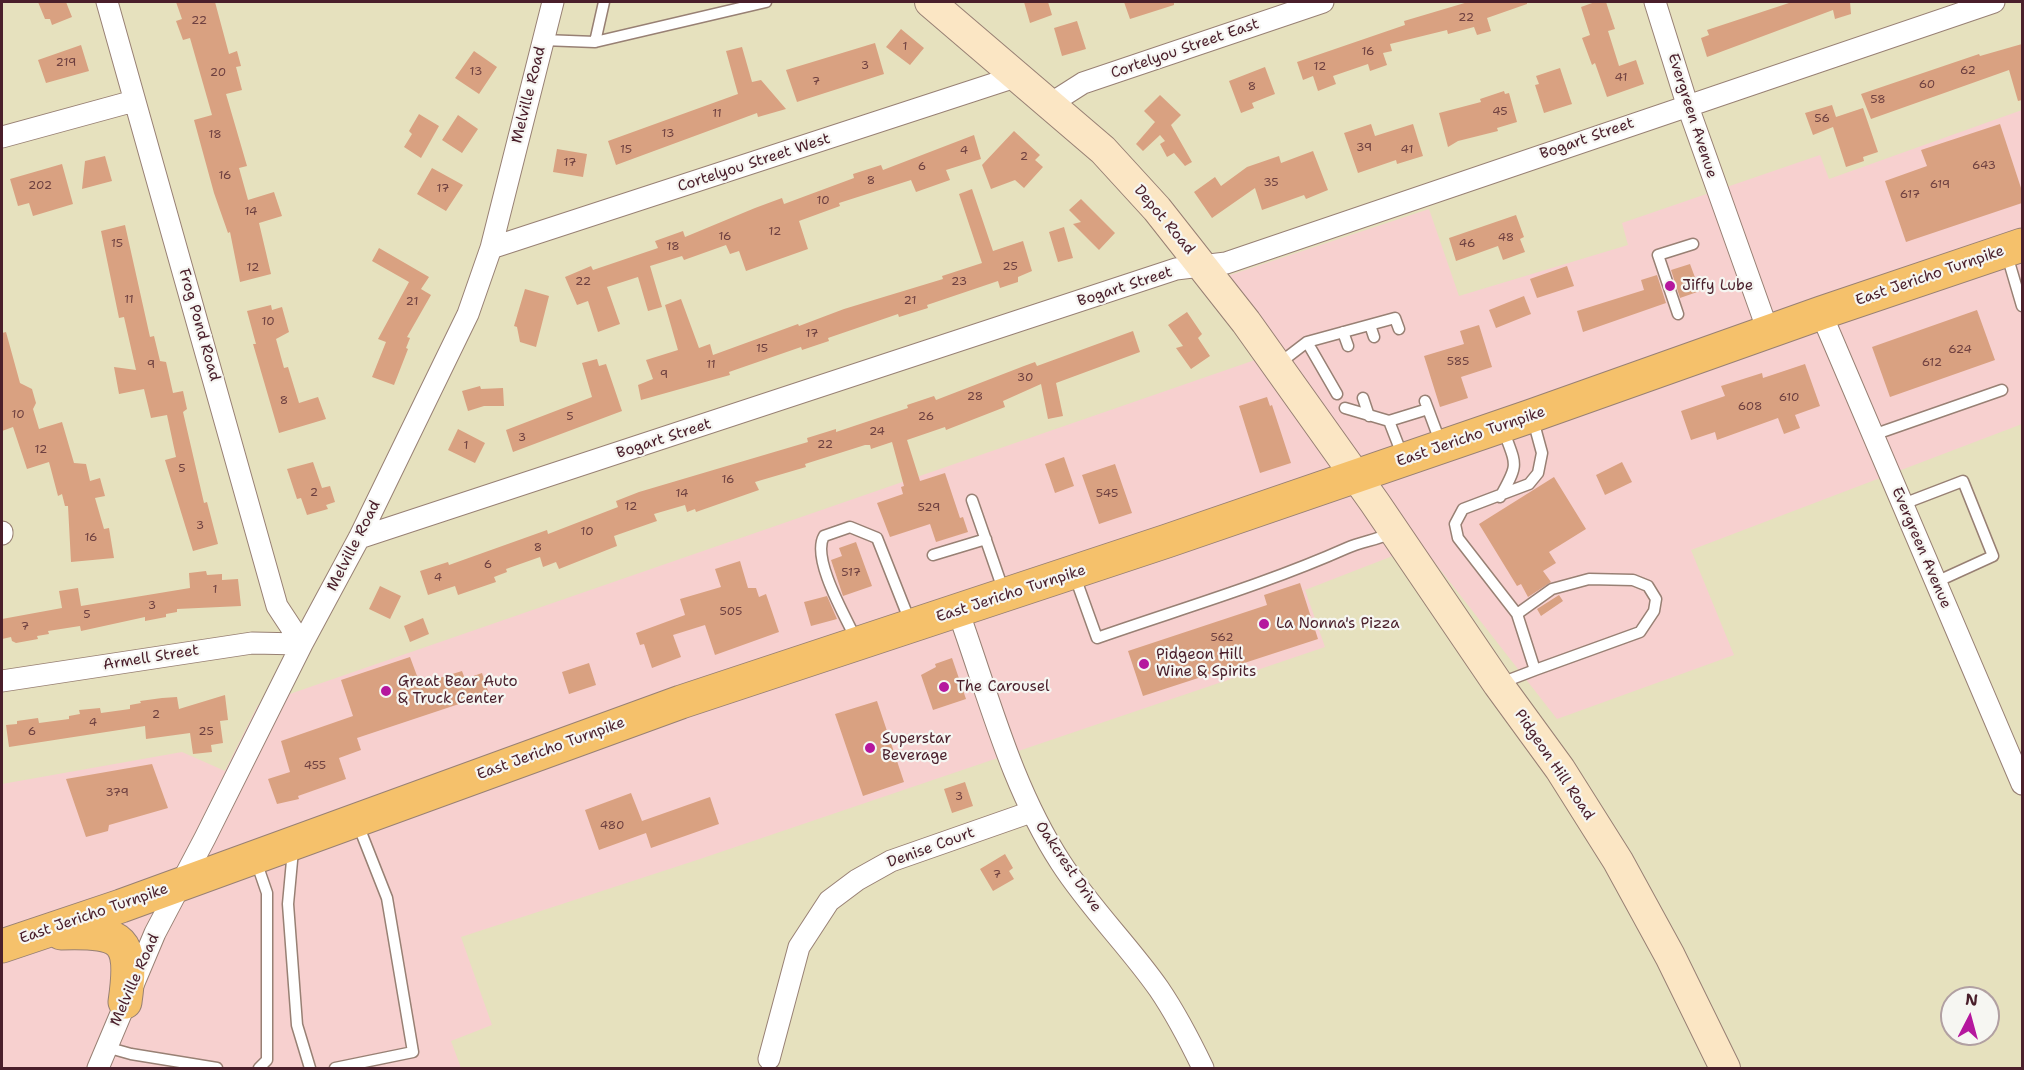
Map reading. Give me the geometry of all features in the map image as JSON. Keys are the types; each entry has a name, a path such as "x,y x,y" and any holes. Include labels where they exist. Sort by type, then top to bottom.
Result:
{"main road":[{"name":"East Jericho Turnpike","path":"2,946 255,858 681,702 913,627 1356,477 1768,331 2014,248"},
{"path":"38,934 86,932 104,934 120,942 128,957 129,971 125,1002"}],"street":[{"name":"Frog Pond Road","path":"107,2 277,606 302,644"},
{"name":"Melville Road","path":"98,1068 155,933 302,644 359,538 468,314 491,248 553,2"},
{"name":"Depot Road","path":"930,2 1103,150 1157,209 1277,365 1356,477"},
{"name":"Cortelyou Street East","path":"1050,104 1083,83 1323,2"},
{"name":"Evergreen Avenue","path":"1655,2 1687,104 1768,331"},
{"name":"Bogart Street","path":"359,538 1176,269 1226,263 1687,104 1994,2"},
{"name":"Cortelyou Street West","path":"491,248 1018,76"},
{"path":"2,137 134,100"},
{"name":"Evergreen Avenue","path":"1821,313 2022,784"},
{"name":"Pidgeon Hill Road","path":"1356,477 1498,684 1560,769 1618,861 1670,956 1725,1068"},
{"name":"Oakcrest Drive","path":"958,611 1010,763 1031,812 1062,864 1158,989 1186,1034 1203,1068"},
{"name":"Armell Street","path":"2,681 252,643 302,644"},
{"name":"Denise Court","path":"769,1059 799,947 830,902 857,880 891,861 1031,812"}],"lane":[{"path":"595,42 604,2"},
{"path":"543,40 595,42 766,2"},
{"path":"1678,314 1658,255 1693,244"},
{"path":"2014,248 2022,306"},
{"path":"1277,365 1307,342 1395,318 1399,329"},
{"path":"1370,325 1374,337"},
{"path":"1343,332 1348,346"},
{"path":"1307,342 1336,394"},
{"path":"1873,435 2002,390"},
{"path":"1363,398 1369,416"},
{"path":"1345,408 1389,421 1426,405 1442,447"},
{"path":"1389,421 1404,460"},
{"path":"1499,497 1515,471 1517,421"},
{"path":"1517,421 1542,453 1539,473 1529,484 1463,509 1455,524 1458,538 1517,614 1535,670"},
{"path":"1903,504 1963,481 1993,556 1936,582"},
{"path":"972,500 1005,595"},
{"path":"859,644 823,566 819,550 824,536 850,527 877,538 913,627"},
{"path":"1074,573 1097,638 1312,564 1363,541 1379,539 1394,531"},
{"path":"933,555 986,539"},
{"path":"1498,684 1640,632 1654,611 1656,598 1648,586 1633,580 1589,579 1552,589 1517,614"},
{"path":"335,1068 413,1052 387,898 357,820"},
{"path":"294,843 288,904 296,1014 310,1068"},
{"path":"255,858 267,893 267,1060 259,1068"},
{"path":"106,1047 131,1054 217,1068"}],"shaded area":[{"path":"2022,110 2022,424 1691,550 1734,655 1557,719 1421,545 1305,590 1325,647 700,859 461,937 492,1025 451,1041 461,1068 2,1068 2,784 182,752 225,771 258,705 1281,351 1224,277 1429,209 1459,296 1628,245 1622,223 1820,155 1829,179"}],"building":[{"path":"38,2 66,2 72,17 52,25 50,19 45,19"},
{"path":"176,2 215,2 229,54 237,51 241,66 236,67 242,90 226,94 247,166 239,168 248,200 274,192 282,216 259,223 271,274 240,282 230,232 228,233 214,193 194,120 212,115 190,38 183,40 176,21 182,19"},
{"path":"1024,2 1048,2 1052,15 1030,23"},
{"path":"1124,2 1174,2 1174,5 1130,19"},
{"path":"1468,2 1527,2 1527,4 1487,18 1491,31 1477,35 1474,27 1448,34 1447,30 1390,44 1392,51 1383,53 1387,65 1370,71 1368,64 1333,76 1336,84 1318,91 1313,76 1303,80 1297,62 1405,25 1404,21"},
{"path":"1595,2 1606,2 1615,29 1608,31 1619,66 1636,60 1644,84 1607,97 1595,63 1592,65 1582,38 1590,35 1581,7"},
{"path":"1792,2 1850,2 1851,14 1835,19 1833,10 1707,57 1701,38 1709,35 1707,30"},
{"path":"1077,21 1086,49 1062,56 1054,28"},
{"path":"901,29 924,48 910,65 886,47"},
{"path":"875,43 884,74 797,102 786,70"},
{"path":"2022,44 2022,100 2018,101 2009,70 1871,119 1861,94 1979,54 1980,56"},
{"path":"81,45 89,71 46,83 38,60"},
{"path":"742,47 752,82 761,80 786,109 758,117 757,113 616,165 608,141 738,94 726,51"},
{"path":"474,51 497,67 479,94 455,78"},
{"path":"1265,67 1275,94 1252,103 1254,108 1241,113 1229,81"},
{"path":"1560,68 1572,104 1544,113 1535,85 1539,84 1536,76"},
{"path":"1504,91 1505,94 1509,93 1517,122 1497,128 1498,131 1458,141 1448,147 1439,113 1481,102 1480,99"},
{"path":"1160,95 1181,115 1171,125 1192,162 1185,166 1174,153 1167,157 1160,144 1165,141 1160,135 1143,151 1136,144 1155,122 1144,111"},
{"path":"1832,105 1836,117 1863,108 1878,152 1863,157 1864,161 1846,167 1833,127 1813,135 1805,113"},
{"path":"419,114 439,126 421,158 404,147 412,134 409,131"},
{"path":"458,115 478,129 462,153 442,140"},
{"path":"1371,124 1375,136 1413,124 1423,156 1397,164 1396,160 1358,173 1344,133"},
{"path":"2000,124 2022,191 2022,203 1906,242 1885,181 1927,166 1921,150"},
{"path":"1014,131 1040,155 1035,160 1043,167 1024,188 1015,180 991,189 982,165"},
{"path":"974,135 981,159 946,170 950,180 916,192 911,180 839,203 840,206 799,221 808,249 746,271 739,251 730,254 726,245 684,260 682,256 650,266 662,307 648,311 638,277 607,287 620,324 598,332 588,301 577,305 565,277 591,266 593,270 658,248 655,241 683,231 685,237 782,198 784,204 854,178 853,174 881,165 883,170"},
{"path":"557,149 587,154 583,177 553,172"},
{"path":"1313,151 1328,190 1306,199 1304,195 1262,210 1255,188 1212,218 1194,192 1215,177 1221,186 1247,167 1279,156 1281,163"},
{"path":"105,156 112,181 82,189 85,161"},
{"path":"62,164 73,204 33,216 29,203 18,206 10,179"},
{"path":"432,168 463,185 446,211 417,194"},
{"path":"972,189 993,251 1023,241 1032,271 1018,277 1018,282 1000,288 998,281 927,305 928,308 899,317 898,314 828,338 829,341 802,350 801,347 729,372 730,375 641,400 638,385 653,379 646,360 678,350 665,305 681,299 699,348 710,344 713,355 798,324 799,326 844,309 943,279 942,276 982,263 959,194"},
{"path":"1081,199 1115,233 1099,250 1073,224 1081,222 1069,210"},
{"path":"1516,215 1524,237 1520,239 1525,252 1503,260 1498,246 1456,261 1449,238"},
{"path":"125,225 150,337 154,336 160,361 166,362 173,393 183,391 187,409 183,412 204,503 207,502 218,544 193,551 165,460 176,457 167,415 151,418 144,389 119,394 114,367 136,370 124,317 119,318 101,231"},
{"path":"1064,227 1073,258 1058,262 1049,232"},
{"path":"379,248 429,277 421,289 431,295 407,337 410,338 406,348 408,349 394,385 372,377 386,342 378,339 409,282 372,261"},
{"path":"1690,264 1700,291 1680,298 1671,270"},
{"path":"1567,266 1574,286 1537,298 1530,279"},
{"path":"1657,275 1666,303 1583,332 1577,311 1644,290 1641,280"},
{"path":"525,289 549,296 536,347 520,342 517,327 514,326"},
{"path":"1524,296 1531,314 1496,328 1489,310"},
{"path":"271,305 272,310 282,307 289,332 276,339 284,368 288,367 299,403 318,397 326,419 279,433 253,344 256,344 247,311"},
{"path":"1977,310 1995,360 1890,397 1872,347"},
{"path":"1187,312 1202,334 1198,338 1210,356 1191,369 1176,348 1183,346 1168,325"},
{"path":"1479,325 1492,367 1461,377 1468,398 1440,407 1424,356 1464,344 1460,331"},
{"path":"1133,331 1140,352 1056,383 1063,416 1048,419 1041,384 1003,401 1005,407 946,430 945,427 907,440 920,481 945,473 960,518 963,517 968,532 936,542 930,524 890,537 877,503 903,494 901,487 904,486 892,442 871,449 870,445 865,445 805,464 806,467 755,482 759,490 696,512 695,509 687,512 685,505 654,514 657,521 614,536 617,546 559,569 556,562 543,567 540,557 506,569 507,572 494,577 496,582 458,595 455,586 428,595 420,571 448,562 449,565 547,530 548,534 618,507 616,501 639,492 808,442 807,438 836,429 836,432 908,408 907,405 934,396 936,400 1035,362 1037,366"},
{"path":"6,332 20,383 32,389 36,403 33,409 39,429 62,422 74,463 86,464 90,481 100,478 105,496 95,498 104,529 109,528 114,558 71,562 68,506 65,506 62,494 58,496 49,462 27,469 13,427 2,431 2,333"},
{"path":"597,359 599,366 606,364 622,411 513,452 506,430 592,397 582,363"},
{"path":"1805,364 1820,406 1795,415 1800,428 1784,434 1778,418 1717,440 1715,432 1691,440 1681,411 1725,396 1721,386 1762,373 1763,378"},
{"path":"480,386 481,389 503,388 504,406 484,406 468,411 462,391"},
{"path":"1267,397 1270,406 1272,405 1291,463 1260,473 1239,406"},
{"path":"458,429 485,443 475,463 448,450"},
{"path":"1064,457 1074,486 1055,493 1045,464"},
{"path":"313,462 322,488 330,486 335,502 326,505 328,509 307,515 301,498 297,499 287,469"},
{"path":"1622,462 1632,482 1605,495 1596,475"},
{"path":"1115,464 1132,513 1099,524 1082,475"},
{"path":"1554,477 1586,529 1549,552 1556,563 1543,571 1551,582 1528,597 1521,584 1517,586 1479,524"},
{"path":"856,542 872,586 843,596 831,560 842,556 839,548"},
{"path":"740,561 748,588 756,588 759,597 766,594 779,632 715,655 705,625 673,635 681,657 652,668 644,644 640,645 636,633 685,615 680,599 721,587 715,569"},
{"path":"206,571 207,575 222,574 222,580 238,579 241,606 177,609 177,612 166,614 166,617 145,621 145,617 81,631 80,626 48,631 49,634 37,636 38,639 16,643 11,637 2,639 2,619 62,608 59,591 78,588 81,606 190,588 189,573"},
{"path":"1300,583 1318,639 1143,696 1128,651 1267,605 1264,595"},
{"path":"380,586 401,596 390,619 369,609"},
{"path":"1559,595 1563,601 1541,616 1537,609"},
{"path":"827,596 837,619 811,626 804,602"},
{"path":"423,618 429,634 410,642 404,626"},
{"path":"410,657 420,684 462,671 465,679 482,673 489,694 357,738 361,750 339,758 346,779 298,796 299,799 277,804 268,779 290,772 281,741 353,716 341,680"},
{"name":"The Carousel","path":"952,658 966,699 933,710 921,675 936,667 935,664"},
{"path":"589,663 596,685 569,694 562,672"},
{"path":"225,695 228,720 220,721 223,743 211,745 212,752 193,754 190,733 146,739 145,726 9,747 6,725 17,724 17,721 38,718 39,723 69,719 69,716 80,714 79,710 100,708 101,713 130,709 130,705 141,703 140,701 162,698 177,697 179,709"},
{"name":"Superstar Beverage","path":"877,701 904,782 863,796 835,714"},
{"path":"152,764 168,808 109,825 108,831 86,837 66,779"},
{"path":"965,782 973,806 952,813 944,789"},
{"path":"631,793 642,821 710,797 719,824 651,848 646,833 599,850 585,810"},
{"path":"1005,854 1013,868 1009,871 1014,879 993,891 980,869"}],"place":[{"name":"Jiffy Lube","path":"1670,286"},
{"name":"La Nonna's Pizza","path":"1264,624"},
{"name":"Pidgeon Hill Wine & Spirits","path":"1144,664"},
{"name":"The Carousel","path":"944,687"},
{"name":"Great Bear Auto & Truck Center","path":"386,691"},
{"name":"Superstar Beverage","path":"870,748"}]}
